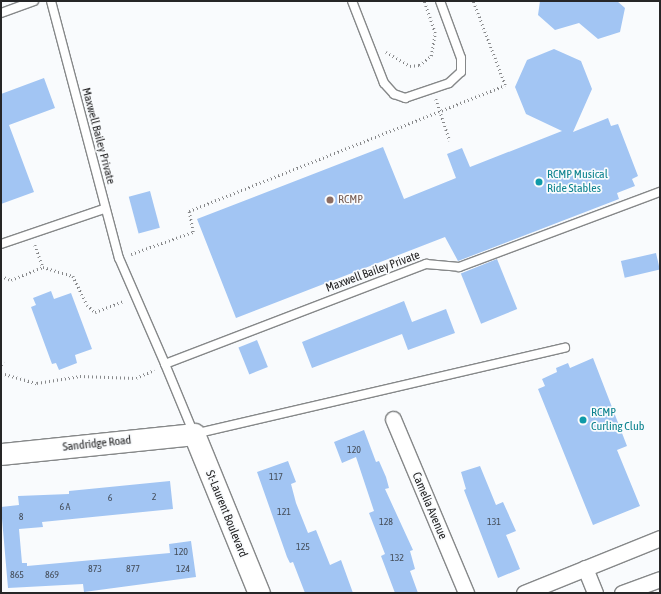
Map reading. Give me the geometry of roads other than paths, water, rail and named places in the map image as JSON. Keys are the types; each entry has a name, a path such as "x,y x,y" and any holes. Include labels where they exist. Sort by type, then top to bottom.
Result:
{"street":[{"name":"Camelia Avenue","path":"393,419 466,593"},
{"name":"Sandridge Road","path":"1,454 194,434"},
{"name":"St-Laurent Boulevard","path":"194,434 259,593"},
{"path":"524,593 660,538"},
{"path":"585,568 595,593"},
{"path":"622,593 660,579"}],"lane":[{"path":"1,13 34,1"},
{"name":"Maxwell Bailey Private","path":"50,1 104,209 119,258 134,298 165,364 194,434"},
{"path":"352,1 388,90 405,98 432,89 457,77 462,65 440,1"},
{"name":"Maxwell Bailey Private","path":"165,364 426,264 459,267 660,192"},
{"path":"1,244 104,209"},
{"path":"194,434 565,348"}],"place":[{"name":"RCMP Musical Ride Stables","path":"539,182"},
{"name":"RCMP","path":"330,200"},
{"name":"RCMP Curling Club","path":"583,420"}]}
